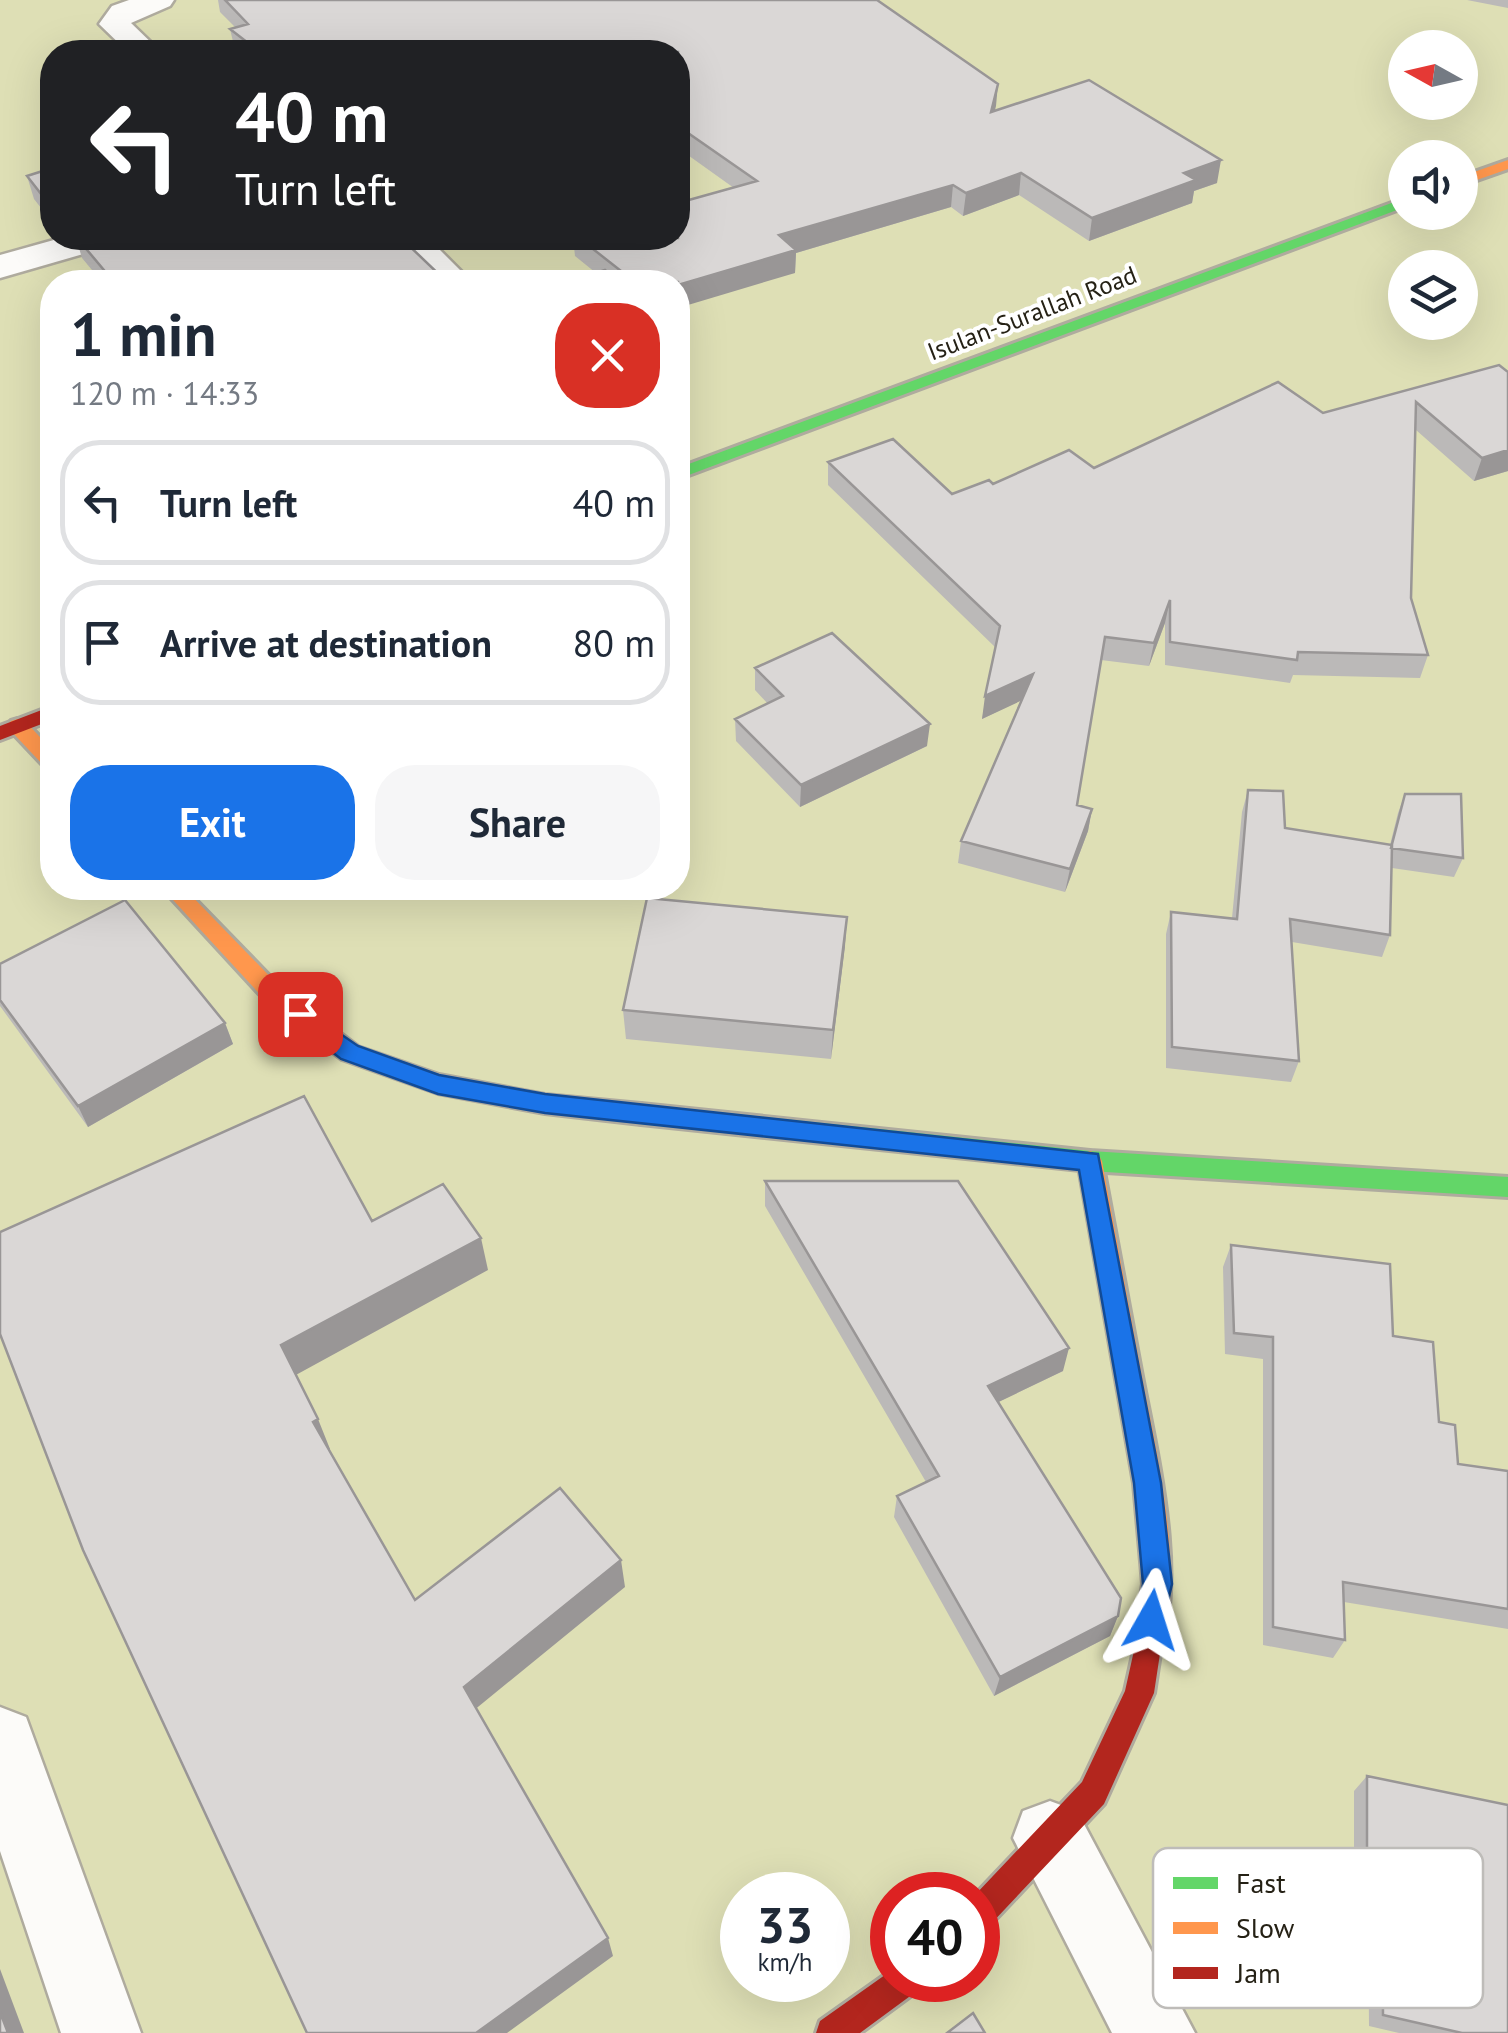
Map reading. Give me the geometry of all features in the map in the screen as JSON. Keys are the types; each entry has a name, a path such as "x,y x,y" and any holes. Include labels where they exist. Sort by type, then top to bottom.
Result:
{"main road":[{"path":"1478,175 1508,164"},
{"name":"Isulan-Surallah Road","path":"690,470 1388,208"},
{"path":"9,729 40,717"},
{"path":"9,729 40,753"},
{"path":"183,900 275,996 350,1052 438,1084 545,1104 1090,1161 1508,1187"},
{"path":"1000,1891 1093,1793 1138,1693 1158,1584 1148,1483 1090,1161"},
{"path":"832,2033 875,2002"}],"street":[{"path":"132,40 114,24 123,12 159,0"},
{"path":"0,267 57,250"},
{"path":"420,250 441,270"},
{"path":"0,1743 101,2033"},
{"path":"1050,1838 1156,2033"}],"green space":[{"path":"0,0 1508,0 1508,2033 0,2033"}],"building":[{"path":"225,0 877,0 998,84 991,112 1089,80 1221,160 1184,173 1196,180 1092,218 1021,173 966,193 953,185 779,235 796,250 690,281 690,270 620,270 594,250 690,250 690,200 757,181 690,134 690,40 244,40 230,29 248,24"},
{"path":"40,172 40,193 27,176"},
{"path":"87,250 414,250 434,270 104,270"},
{"path":"1499,365 1508,372 1508,450 1482,458 1416,402 1411,598 1428,655 1298,652 1297,660 1170,642 1170,600 1154,643 1105,637 1077,805 1092,809 1070,869 961,841 1033,674 985,696 1000,626 828,462 893,439 952,494 989,480 993,484 1069,450 1094,468 1278,382 1323,413"},
{"path":"832,633 930,724 801,785 735,719 783,696 755,668"},
{"path":"1248,790 1283,791 1285,828 1392,845 1390,935 1290,919 1299,1061 1172,1047 1171,912 1237,919"},
{"path":"1405,794 1461,794 1463,858 1391,848"},
{"path":"125,900 225,1023 78,1106 0,1000 0,964"},
{"path":"647,900 847,917 833,1030 623,1010"},
{"path":"304,1096 372,1221 443,1184 481,1238 281,1345 318,1419 313,1422 415,1600 560,1488 621,1560 464,1687 608,1938 476,2033 307,2033 83,1550 0,1334 0,1232"},
{"path":"765,1181 958,1181 1069,1348 988,1386 1121,1598 1118,1616 1000,1677 897,1496 939,1476"},
{"path":"1231,1245 1390,1264 1393,1336 1433,1342 1439,1422 1455,1425 1458,1464 1508,1471 1508,1609 1343,1582 1345,1640 1273,1627 1273,1337 1234,1333"},
{"path":"1367,1776 1508,1805 1508,2033 1462,2033 1383,2015 1383,2008 1483,2008 1483,1848 1367,1848"},
{"path":"0,2012 8,2033 0,2033"},
{"path":"973,2013 985,2033 947,2033"}],"traffic: fast":[{"path":"690,470 1388,208"},
{"path":"641,1114 1090,1161 1508,1187"}],"traffic: slow":[{"path":"1478,175 1508,164"},
{"path":"18,726 40,749"},
{"path":"183,900 275,996 350,1053 438,1084 545,1104 641,1114"},
{"path":"1090,1161 1148,1483 1157,1584 1147,1647"}],"traffic: jam":[{"path":"0,733 40,718"},
{"path":"1000,1892 1093,1793 1139,1693 1147,1647"},
{"path":"832,2033 875,2002"}],"route":[{"path":"300,1014 350,1052 438,1084 545,1104 1090,1161 1148,1483 1158,1584 1151,1620"}]}
